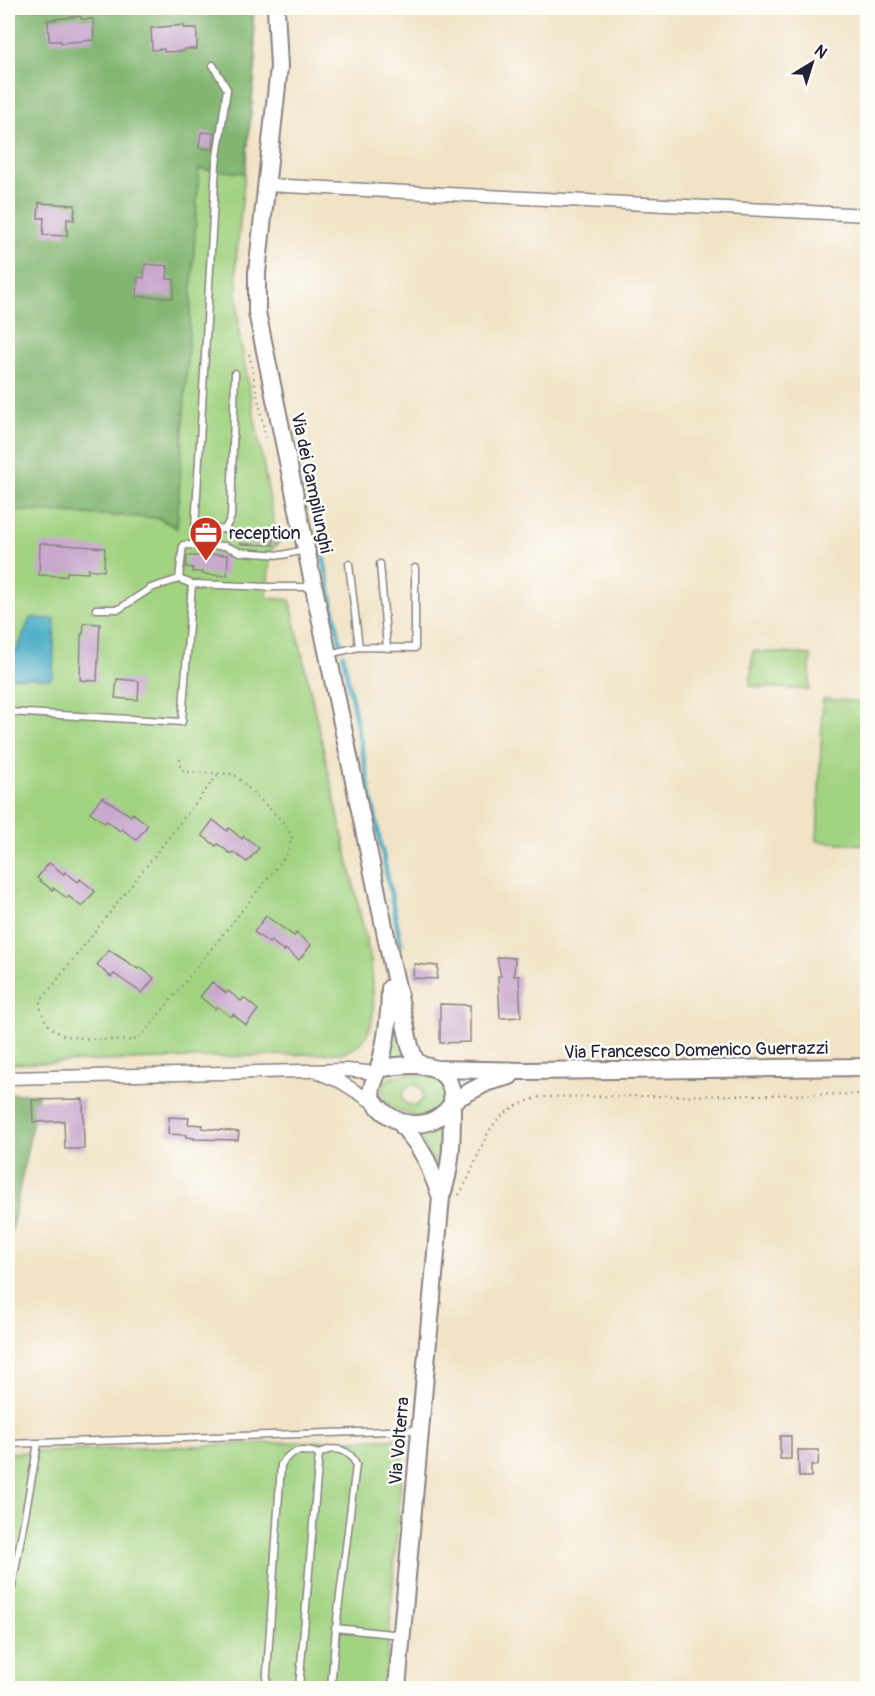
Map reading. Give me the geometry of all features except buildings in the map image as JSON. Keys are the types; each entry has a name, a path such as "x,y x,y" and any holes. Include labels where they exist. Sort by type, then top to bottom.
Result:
{"street":[{"name":"Via dei Campilunghi","path":"276,8 279,67 257,273 257,312 410,1046 415,1060 430,1068"},
{"path":"266,185 867,215"},
{"name":"Via dei Campilunghi","path":"378,1071 390,1010 391,960"},
{"path":"8,1078 347,1070 378,1071 388,1067 430,1068 446,1078 451,1088 452,1102 445,1113 426,1124 399,1121 341,1082 312,1071"},
{"name":"Via Francesco Domenico Guerrazzi","path":"430,1068 525,1071 867,1067"},
{"path":"375,1104 371,1096 371,1087 378,1071"},
{"name":"Via Francesco Domenico Guerrazzi","path":"452,1102 488,1082 525,1071"},
{"path":"453,1124 462,1102 469,1094"},
{"name":"Via Volterra","path":"397,1689 419,1430 448,1198 447,1181 453,1124 452,1102"},
{"name":"Via Volterra","path":"399,1121 417,1144 448,1198"}],"lane":[{"path":"194,546 216,164 226,89 213,65"},
{"path":"195,530 225,529 231,517 235,373"},
{"path":"179,579 183,544 225,546 240,552 282,555 306,549"},
{"path":"349,564 359,647"},
{"path":"380,564 387,648"},
{"path":"327,655 359,647 415,648 415,568"},
{"path":"96,609 119,609 151,588 179,579 192,584 313,586"},
{"path":"8,712 182,722 192,584"},
{"path":"8,1444 419,1430"},
{"path":"12,1588 38,1443"},
{"path":"319,1454 333,1449 346,1452 353,1456 356,1465 335,1628 331,1689"},
{"path":"266,1689 281,1466 285,1458 298,1450 319,1454"},
{"path":"299,1689 319,1454"},
{"path":"335,1628 402,1635"}],"path":[{"path":"180,759 180,768 186,772 219,773 234,774 285,824 292,837 287,854 146,1031 135,1040 64,1036 53,1029 41,1015 40,1002 219,773"},
{"path":"448,1198 463,1188 487,1134 505,1113 540,1097 867,1094"},
{"path":"864,1689 867,1604"}],"green space":[{"path":"8,8 252,8 256,59 236,262 239,334 278,544 270,550 267,598 290,600 371,962 373,1003 369,1029 364,1040 354,1048 341,1053 8,1064"},
{"path":"8,8 252,8 256,59 245,173 199,169 177,528 158,518 8,510"},
{"path":"753,651 811,655 809,690 750,686"},
{"path":"823,699 867,702 867,845 817,841"},
{"path":"398,1011 407,1061 386,1062"},
{"path":"403,1074 433,1075 446,1089 441,1105 424,1119 403,1112 386,1101 382,1087 390,1078","holes":["412,1085 419,1086 423,1092 423,1099 416,1106 406,1104 402,1098 405,1088"]},
{"path":"8,1094 38,1094 8,1248"},
{"path":"446,1120 441,1176 416,1130 432,1131"},
{"path":"404,1438 385,1688 8,1688 8,1453"}],"water":[{"path":"30,618 55,619 53,675 50,679 10,677 8,675 8,652 17,650"}],"waterway":[{"path":"322,550 341,647"},
{"path":"343,655 401,945"}],"place":[{"name":"reception","path":"206,562"}]}
